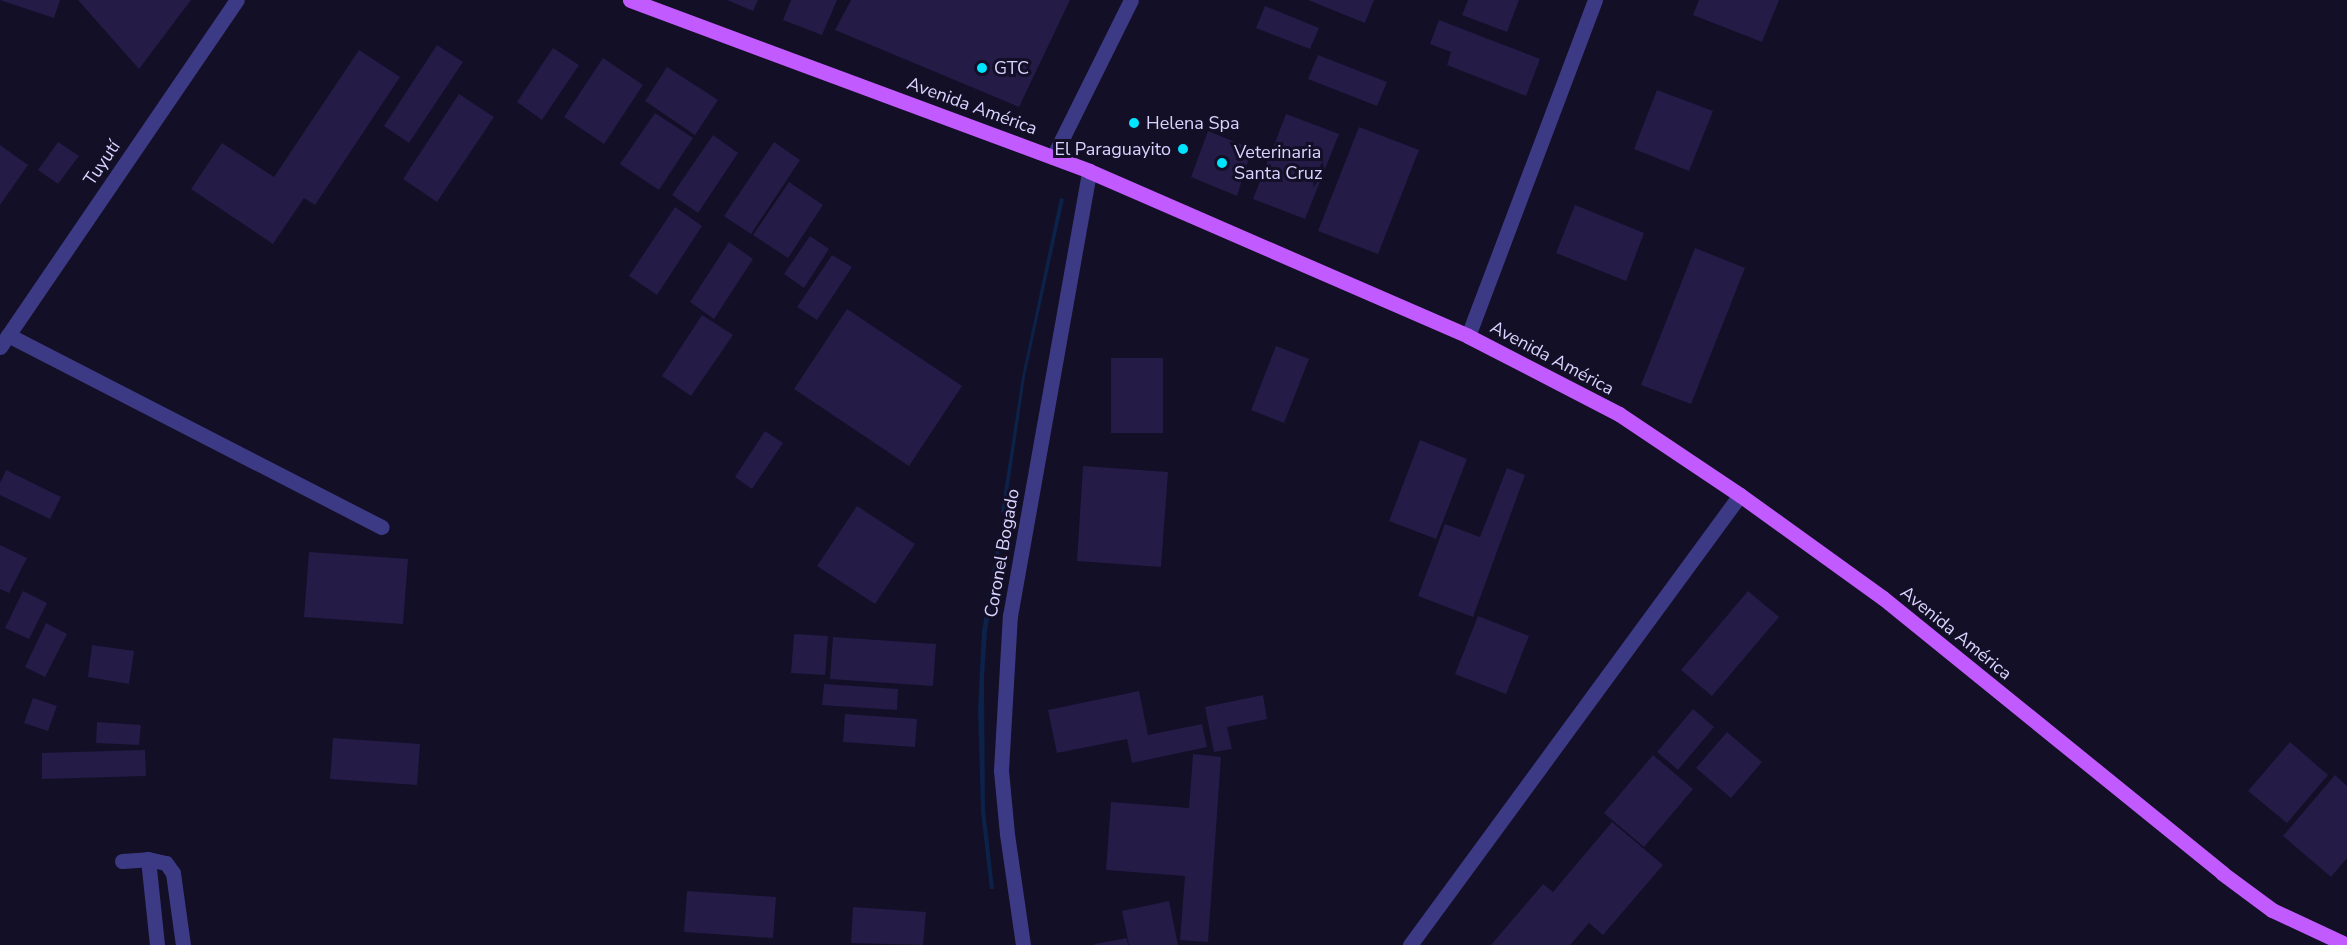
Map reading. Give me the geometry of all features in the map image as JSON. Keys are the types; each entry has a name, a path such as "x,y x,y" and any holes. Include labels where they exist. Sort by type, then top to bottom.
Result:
{"main road":[{"name":"Avenida América","path":"630,0 1089,171 1468,336 1619,414 1740,495 1882,598 2222,873 2272,910 2347,945"}],"street":[{"name":"Tuyutí","path":"4,341 237,0"},
{"path":"1053,157 1131,0"},
{"path":"1468,336 1595,0"},
{"name":"Coronel Bogado","path":"1023,945 1007,834 1001,770 1010,616 1089,171"},
{"path":"4,341 382,526"},
{"path":"1410,945 1740,495"},
{"path":"148,859 157,945"},
{"path":"122,861 148,859 166,863 173,873 183,945"}],"water":[{"path":"1060,198 1064,199 1025,376 1005,513 1001,512 1022,377"},
{"path":"999,533 1002,534 987,632 984,678 985,810 994,889 990,889 981,812 978,709 982,631"}],"building":[{"path":"0,0 60,0 54,18"},
{"path":"78,0 191,0 139,69"},
{"path":"727,0 758,0 753,11"},
{"path":"791,0 837,0 822,35 783,20"},
{"name":"GTC","path":"851,0 1070,0 1019,107 835,30"},
{"path":"1308,0 1374,0 1365,23"},
{"path":"1468,0 1519,0 1507,32 1462,15"},
{"path":"1699,0 1779,0 1762,42 1693,15"},
{"path":"1265,6 1319,28 1310,49 1256,28"},
{"path":"1439,20 1540,59 1526,96 1447,65 1451,52 1430,44"},
{"path":"437,45 463,62 409,143 384,126"},
{"path":"553,48 579,65 542,120 517,102"},
{"path":"359,50 400,77 315,205 304,198 273,244 191,189 222,143 274,177"},
{"path":"1318,55 1387,82 1377,106 1308,79"},
{"path":"603,58 643,85 604,144 564,117"},
{"path":"667,67 718,100 695,135 645,101"},
{"path":"1657,90 1713,111 1689,171 1634,149"},
{"path":"459,94 494,117 437,202 403,179"},
{"path":"655,113 693,138 659,190 620,164"},
{"path":"1286,114 1339,134 1305,219 1253,199"},
{"path":"1359,127 1419,150 1378,254 1318,231"},
{"name":"Veterinaria Santa Cruz","path":"1208,131 1252,149 1237,196 1191,177"},
{"path":"713,135 738,153 698,213 672,195"},
{"path":"58,142 79,156 58,184 38,170"},
{"path":"774,142 800,160 751,234 724,216"},
{"path":"0,145 28,165 0,205"},
{"path":"789,182 823,205 788,258 753,235"},
{"path":"1575,205 1644,233 1626,281 1556,253"},
{"path":"675,207 702,226 657,295 629,276"},
{"path":"810,236 829,249 804,288 784,274"},
{"path":"729,242 753,259 714,319 690,302"},
{"path":"1695,248 1745,268 1691,404 1641,385"},
{"path":"832,255 852,267 817,320 797,307"},
{"path":"847,309 962,386 909,466 794,389"},
{"path":"702,315 733,335 691,396 662,376"},
{"path":"1276,346 1309,359 1284,423 1251,410"},
{"path":"1111,358 1163,358 1163,433 1111,433"},
{"path":"765,431 783,443 752,489 735,477"},
{"path":"1420,440 1467,459 1436,539 1389,521"},
{"path":"1083,466 1168,472 1161,567 1077,561"},
{"path":"1507,468 1525,475 1473,617 1418,596 1445,524 1480,537"},
{"path":"6,470 61,497 50,519 0,495 0,483"},
{"path":"857,506 915,544 875,604 817,566"},
{"path":"0,545 27,558 9,593 0,589"},
{"path":"309,552 408,559 403,624 304,617"},
{"path":"23,591 47,603 29,639 5,628"},
{"path":"1748,591 1779,617 1712,696 1681,670"},
{"path":"1478,616 1529,636 1506,694 1455,674"},
{"path":"46,623 67,634 45,677 25,667"},
{"path":"794,634 828,636 825,675 791,673"},
{"path":"833,637 936,644 933,686 830,679"},
{"path":"92,645 134,651 129,684 88,677"},
{"path":"824,684 898,689 897,710 822,705"},
{"path":"1139,691 1148,735 1202,724 1207,747 1132,763 1127,739 1057,753 1048,710"},
{"path":"1263,695 1267,719 1227,727 1232,749 1214,752 1205,707"},
{"path":"33,698 57,706 48,731 24,723"},
{"path":"1693,709 1714,727 1678,770 1657,752"},
{"path":"845,714 917,719 915,747 843,742"},
{"path":"97,722 141,725 139,745 96,743"},
{"path":"1727,732 1762,762 1731,798 1696,768"},
{"path":"333,738 420,744 417,785 330,779"},
{"path":"2290,742 2328,775 2287,823 2248,791"},
{"path":"145,750 146,776 42,779 42,753"},
{"path":"1193,754 1221,757 1208,942 1180,940 1185,876 1106,870 1111,802 1189,808"},
{"path":"1653,755 1693,789 1644,847 1604,813"},
{"path":"2335,775 2347,786 2347,858 2331,877 2283,836"},
{"path":"1612,822 1663,865 1603,935 1589,923 1570,945 1491,945 1543,884 1553,892"},
{"path":"687,891 776,897 773,938 684,932"},
{"path":"1169,901 1178,945 1129,945 1122,911"},
{"path":"853,907 926,912 923,945 851,943"},
{"path":"1127,938 1128,945 1095,945 1095,944"}],"place":[{"name":"GTC","path":"982,68"},
{"name":"Helena Spa","path":"1134,123"},
{"name":"El Paraguayito","path":"1183,149"},
{"name":"Veterinaria Santa Cruz","path":"1222,163"}]}
